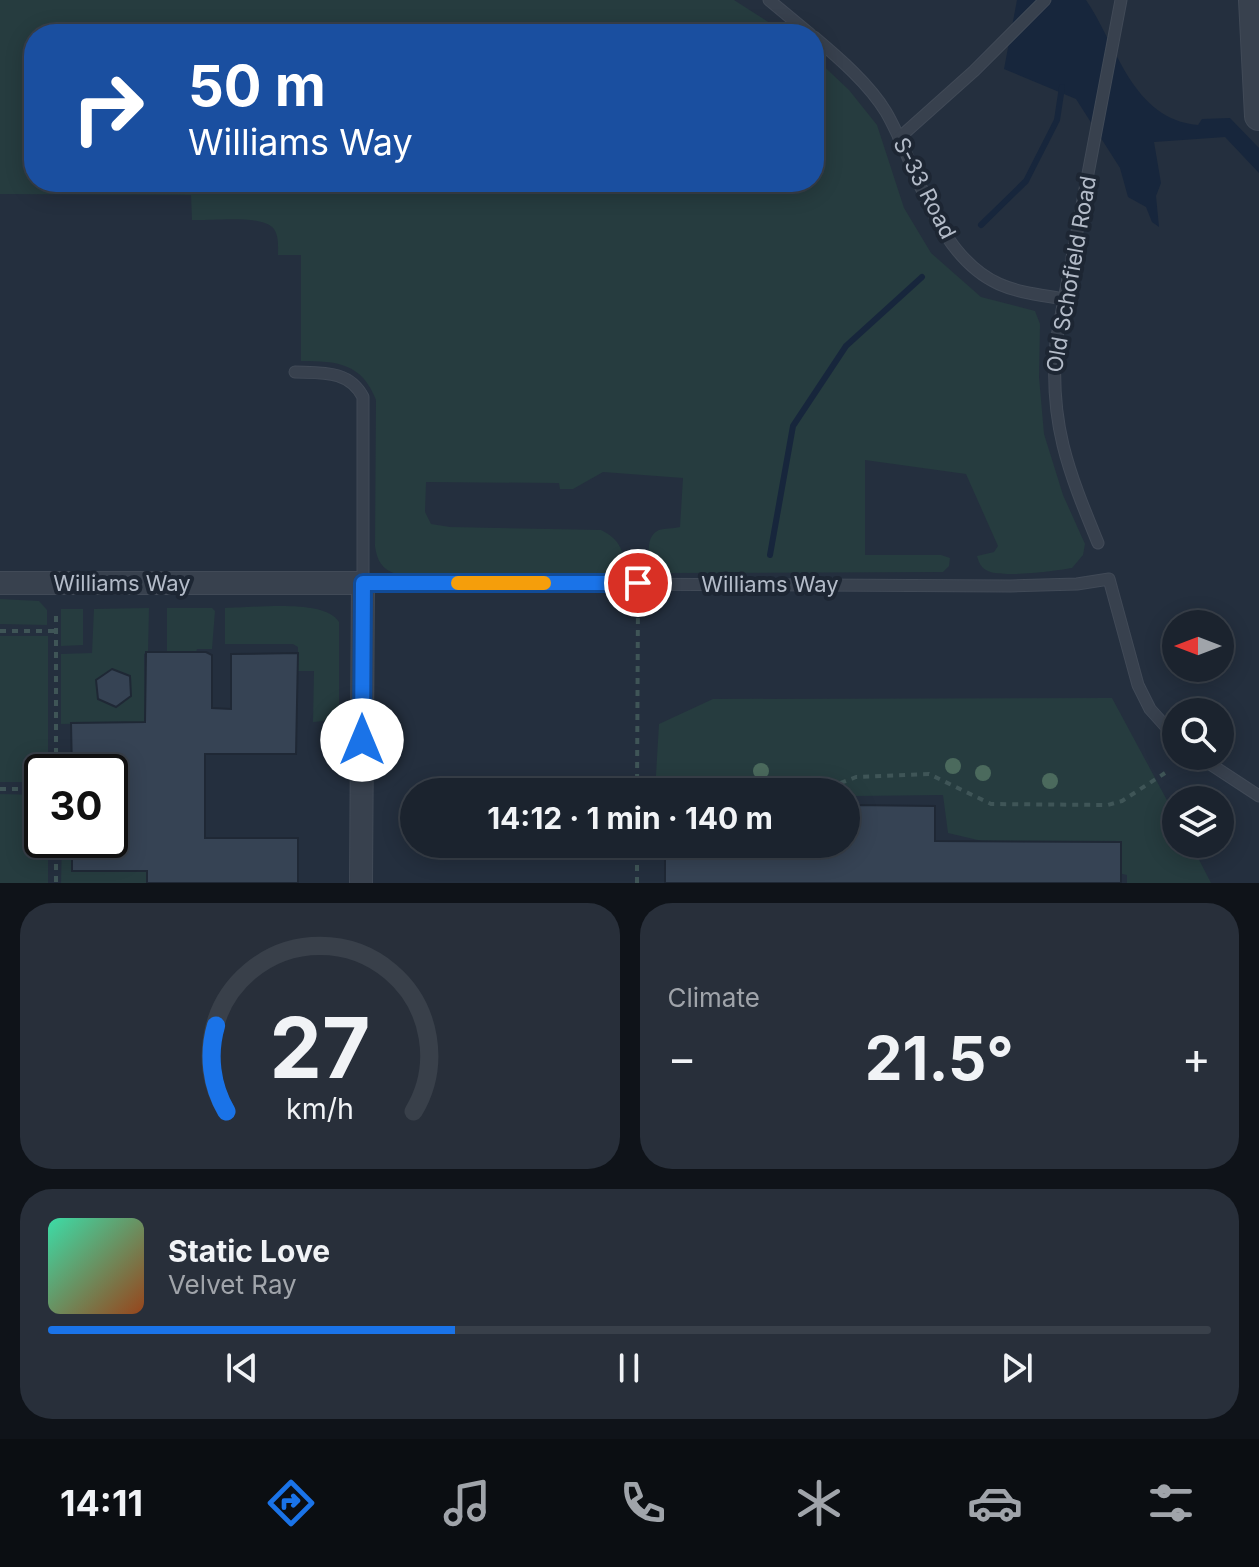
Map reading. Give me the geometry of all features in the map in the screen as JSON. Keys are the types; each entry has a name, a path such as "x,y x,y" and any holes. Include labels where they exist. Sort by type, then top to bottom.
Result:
{"street":[{"path":"1253,0 1259,116"},
{"name":"Williams Way","path":"0,583 363,583"},
{"path":"361,883 363,583"}],"lane":[{"name":"S-33 Road","path":"769,0 798,24"},
{"path":"899,138 974,71 1045,0"},
{"name":"Old Schofield Road","path":"1098,543 1058,435 1054,407 1055,355 1121,0"},
{"name":"S-33 Road","path":"824,46 885,109 939,223 953,245 997,283 1023,292 1064,299"},
{"path":"295,372 338,375 353,383 363,397 363,583"},
{"name":"Williams Way","path":"363,583 1011,586 1077,584 1109,579 1138,685 1150,709 1162,722"},
{"path":"1219,770 1259,796"}],"path":[{"path":"637,778 638,583"},
{"path":"56,616 56,754"},
{"path":"0,631 56,631"},
{"path":"853,778 929,774 991,804 1108,805 1122,801 1165,773"},
{"path":"0,789 24,789"},
{"path":"56,858 56,883"},
{"path":"637,858 637,883"}],"green space":[{"path":"0,0 734,0 771,24 24,24 24,192 824,192 824,66 849,90 877,125 904,208 931,253 981,297 1035,311 1040,324 1039,377 1044,434 1063,495 1085,544 1083,555 1072,568 1017,574 988,571 977,556 994,552 998,546 966,474 865,460 865,555 941,555 950,558 949,566 943,572 659,573 650,557 649,544 659,530 680,527 683,478 603,472 573,489 560,489 559,483 426,482 425,512 431,524 450,527 601,530 613,538 620,548 624,574 396,574 381,564 375,546 376,400 356,371 326,362 301,361 301,255 278,255 274,229 259,221 192,220 191,195 0,194"},
{"path":"0,599 39,601 47,610 47,625 0,624"},
{"path":"304,607 331,615 339,622 339,713 335,720 313,722 314,671 298,671 298,647 293,644 225,644 225,608"},
{"path":"149,608 148,652 144,654 145,722 61,724 61,654 92,653 94,609"},
{"path":"167,608 212,608 215,611 212,649 197,649 196,653 167,653"},
{"path":"61,609 83,609 83,645 61,646"},
{"path":"0,636 48,636 48,754 24,754 24,782 0,782"},
{"path":"1112,698 1162,791 1162,858 1198,858 1211,883 1127,883 1127,875 948,833 943,795 860,796 860,778 656,778 659,724 713,699"},
{"path":"0,794 24,795 24,858 48,858 48,883 0,883"},
{"path":"62,858 73,858 73,871 147,871 147,883 61,883"}],"water":[{"path":"1017,0 1086,0 1129,78 1157,110 1176,120 1198,125 1202,119 1230,118 1259,148 1259,173 1225,137 1154,142 1161,183 1156,196 1159,227 1152,222 1146,207 1128,197 1120,168 1076,99 1004,69"}],"building":[{"path":"146,652 206,652 212,655 212,708 231,709 231,654 298,653 296,754 205,754 205,838 298,838 298,883 147,883 147,871 72,871 72,858 128,858 128,754 72,754 71,723 145,722"},
{"path":"112,669 130,676 131,696 116,707 98,699 96,680"},
{"path":"860,805 935,806 935,841 1121,842 1121,883 665,883 665,858 860,858"}],"waterway":[{"path":"981,225 1026,181 1057,120 1062,87"},
{"path":"770,555 793,426 846,346 922,277"}],"slow traffic":[{"path":"458,583 544,583"}],"route":[{"path":"362,740 363,583 638,583"}]}
